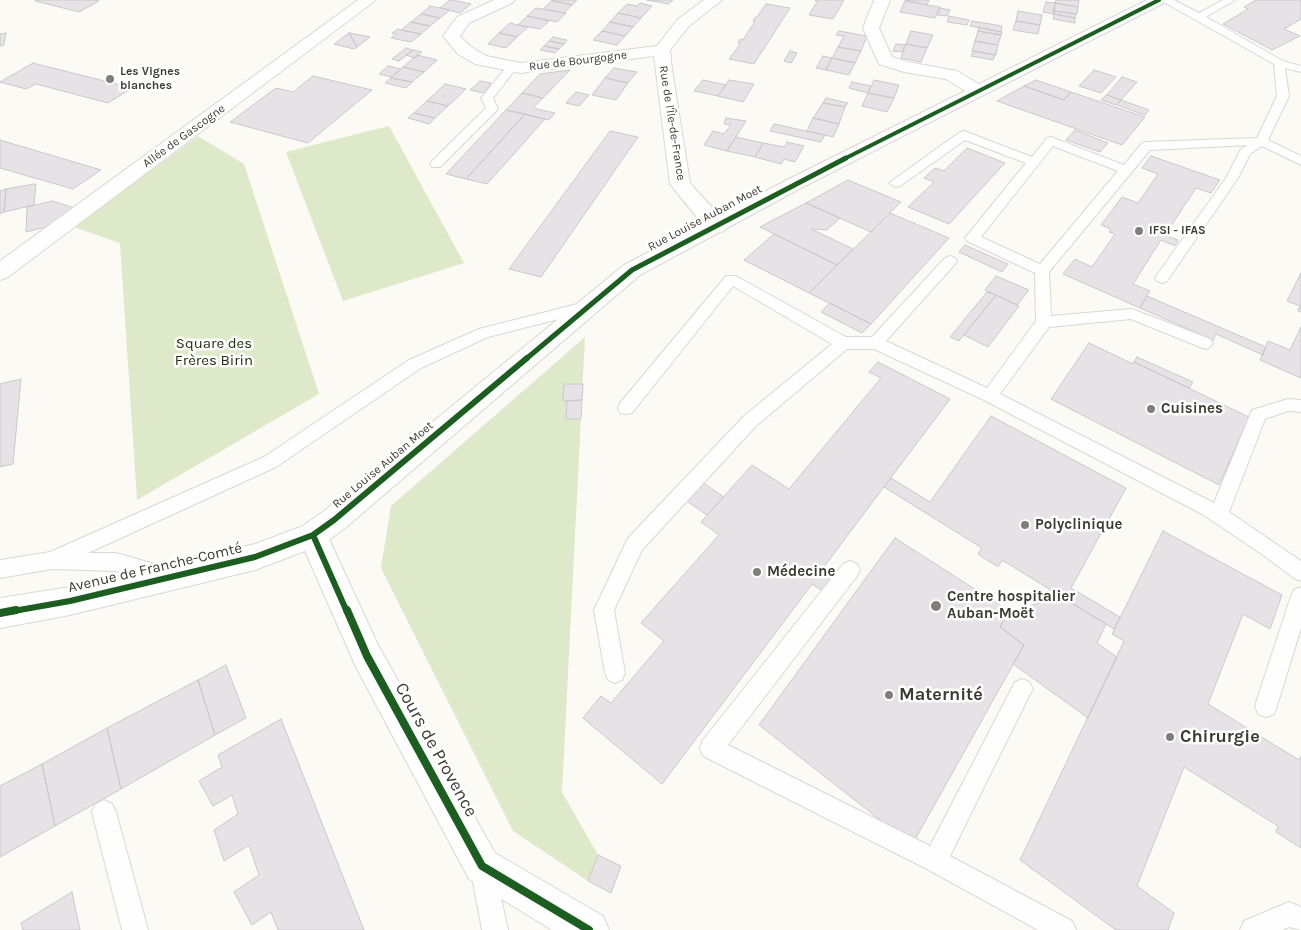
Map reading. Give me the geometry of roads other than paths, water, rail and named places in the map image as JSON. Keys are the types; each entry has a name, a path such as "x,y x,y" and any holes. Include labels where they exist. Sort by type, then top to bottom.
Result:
{"street":[{"name":"Allée de Gascogne","path":"0,272 368,0"},
{"name":"Rue de Bourgogne","path":"507,0 463,20 451,36 464,50 481,60 521,68 662,50"},
{"name":"Rue de l'Île-de-France","path":"714,0 683,23 662,50 663,70 680,184 716,226"},
{"path":"882,0 871,28 886,60 904,67 951,75 978,91"},
{"name":"Rue Louise Auban Moet","path":"313,535 334,520 632,270 794,184 1159,0"},
{"name":"Avenue de Franche-Comté","path":"0,613 70,601 255,557 313,535"},
{"name":"Cours de Provence","path":"313,535 367,656 482,866"},
{"name":"Avenue de Franche-Comté","path":"0,601 70,601"},
{"path":"482,866 589,930"}],"lane":[{"path":"1165,0 1182,7 1278,63 1301,69"},
{"path":"1198,17 1230,0"},
{"path":"1162,278 1232,178 1245,152 1261,141 1283,96 1278,63"},
{"path":"436,164 492,109 487,98 513,66"},
{"path":"895,182 964,134 1034,162"},
{"path":"1042,271 972,238 1051,141 1126,170"},
{"path":"990,396 1044,322 1042,271 1146,146 1261,141 1301,161"},
{"path":"876,343 950,260"},
{"path":"626,408 731,279 843,343 876,343 990,396 1218,516 1270,549 1301,572"},
{"path":"52,560 270,462 415,364 484,334 589,306"},
{"path":"1044,322 1132,314 1204,343"},
{"path":"615,673 604,610 635,544 750,421 843,343"},
{"path":"1218,516 1258,415 1288,405 1301,406"},
{"path":"0,569 52,560 116,562 168,577"},
{"path":"850,570 711,748 935,861 1063,930"},
{"path":"1266,706 1301,596"},
{"path":"935,861 1022,689"},
{"path":"104,812 135,930"},
{"path":"482,866 495,930"},
{"path":"1253,930 1289,914 1301,919"}],"place":[{"name":"Les Vignes blanches","path":"110,79"},
{"name":"IFSI - IFAS","path":"1139,231"},
{"name":"Cuisines","path":"1151,409"},
{"name":"Polyclinique","path":"1025,525"},
{"name":"Médecine","path":"757,572"},
{"name":"Centre hospitalier Auban-Moët","path":"936,606"},
{"name":"Maternité","path":"889,695"},
{"name":"Chirurgie","path":"1170,737"}],"park label":[{"name":"Square des Frères Birin","path":"214,352"}]}
